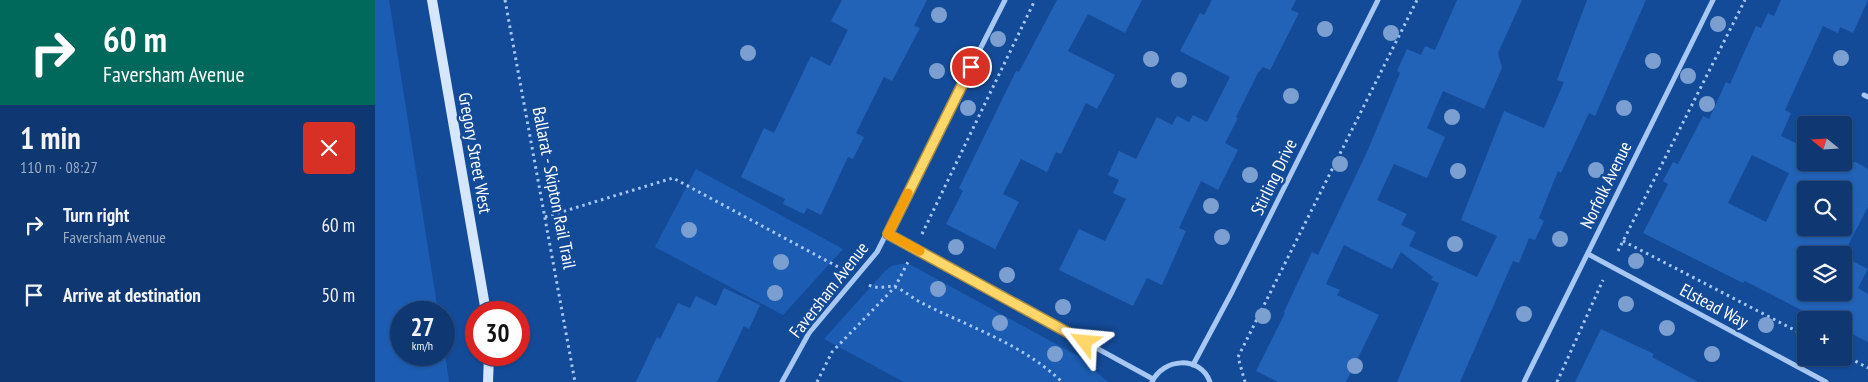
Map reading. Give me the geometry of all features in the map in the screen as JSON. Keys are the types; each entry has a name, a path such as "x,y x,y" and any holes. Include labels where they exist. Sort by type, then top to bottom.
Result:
{"main road":[{"name":"Gregory Street West","path":"432,0 484,301"},
{"path":"488,382 489,366"}],"street":[{"name":"Faversham Avenue","path":"782,382 809,333 871,262 888,234 1005,0"},
{"name":"Stirling Drive","path":"1193,365 1232,292 1378,0"},
{"name":"Norfolk Avenue","path":"1524,382 1713,0"},
{"path":"888,234 1152,380 1166,366 1184,362 1202,370 1210,382"},
{"name":"Elstead Way","path":"1588,254 1826,382"}],"path":[{"name":"Ballarat - Skipton Rail Trail","path":"505,0 575,382"},
{"path":"817,382 832,352 895,287 1035,0"},
{"path":"1245,382 1238,357 1417,0"},
{"path":"1618,251 1745,0"},
{"path":"545,217 673,178 858,277 875,288 895,287 921,303 1001,340 1053,373 1062,382"},
{"path":"1623,241 1797,331"},
{"path":"1557,382 1610,266"},
{"path":"1852,359 1868,368"}],"shaded area":[{"path":"375,0 389,0 436,301 390,301 390,366 447,366 449,382 375,382"},
{"path":"696,169 843,249 783,315 655,247"},
{"path":"901,264 911,265 1078,356 1108,382 904,382 824,339 885,271 892,266"}],"building":[{"path":"842,0 927,0 914,26 920,28 892,81 884,77 856,133 864,137 853,159 848,157 821,215 807,208 804,214 783,204 785,199 741,177 764,128 774,133 811,56 830,66 848,30 831,21"},
{"path":"1057,0 1142,0 1125,33 1088,14 1068,51 1115,75 1097,109 1086,103 1061,154 1056,152 1047,172 1021,159 1003,194 1019,202 995,249 946,224 963,191 959,188 1016,71 1019,72"},
{"path":"1212,0 1296,0 1291,10 1299,13 1270,70 1263,67 1258,73 1236,117 1238,118 1225,143 1238,150 1218,190 1201,181 1179,228 1186,231 1162,285 1147,278 1133,306 1059,270 1079,229 1105,241 1126,199 1113,193 1119,180 1108,175 1119,151 1136,159 1157,117 1172,125 1177,116 1189,122 1193,115 1207,122 1230,77 1180,51 1200,13 1204,15"},
{"path":"1457,0 1522,0 1498,53 1502,68 1484,109 1443,91 1427,128 1445,137 1427,178 1394,164 1377,200 1407,214 1401,225 1416,232 1409,246 1477,277 1497,236 1461,220 1504,111 1544,128 1564,82 1557,80 1587,0 1646,0 1595,116 1589,113 1561,173 1558,171 1539,218 1544,221 1535,240 1529,238 1519,263 1513,261 1460,382 1397,382 1439,283 1431,280 1433,277 1401,252 1392,269 1344,245 1326,284 1340,290 1337,295 1379,315 1346,382 1278,382 1256,371 1285,313 1312,252 1318,255 1367,152 1400,73 1397,71 1407,49 1421,55 1425,46 1435,50"},
{"path":"1781,0 1868,0 1853,33 1840,27 1838,33 1823,26 1785,110 1791,113 1781,136 1797,144 1797,171 1853,171 1853,162 1868,169 1868,207 1848,246 1797,246 1797,301 1852,301 1852,261 1868,269 1858,288 1868,294 1868,342 1852,334 1852,311 1803,311 1643,233 1668,184 1663,181 1673,162 1678,164 1703,116 1709,119 1726,82 1730,84 1756,26 1761,28 1768,13 1774,16","holes":["1752,155 1789,173 1766,222 1728,203"]},
{"path":"724,288 760,305 749,329 744,326 717,382 636,382 657,337 660,339 678,303 690,308 696,296 716,306"},
{"path":"1601,329 1654,354 1652,357 1698,382 1575,382"}],"slow traffic":[{"path":"908,193 888,234 920,251"}],"route":[{"path":"971,67 888,234 1085,342"}]}
